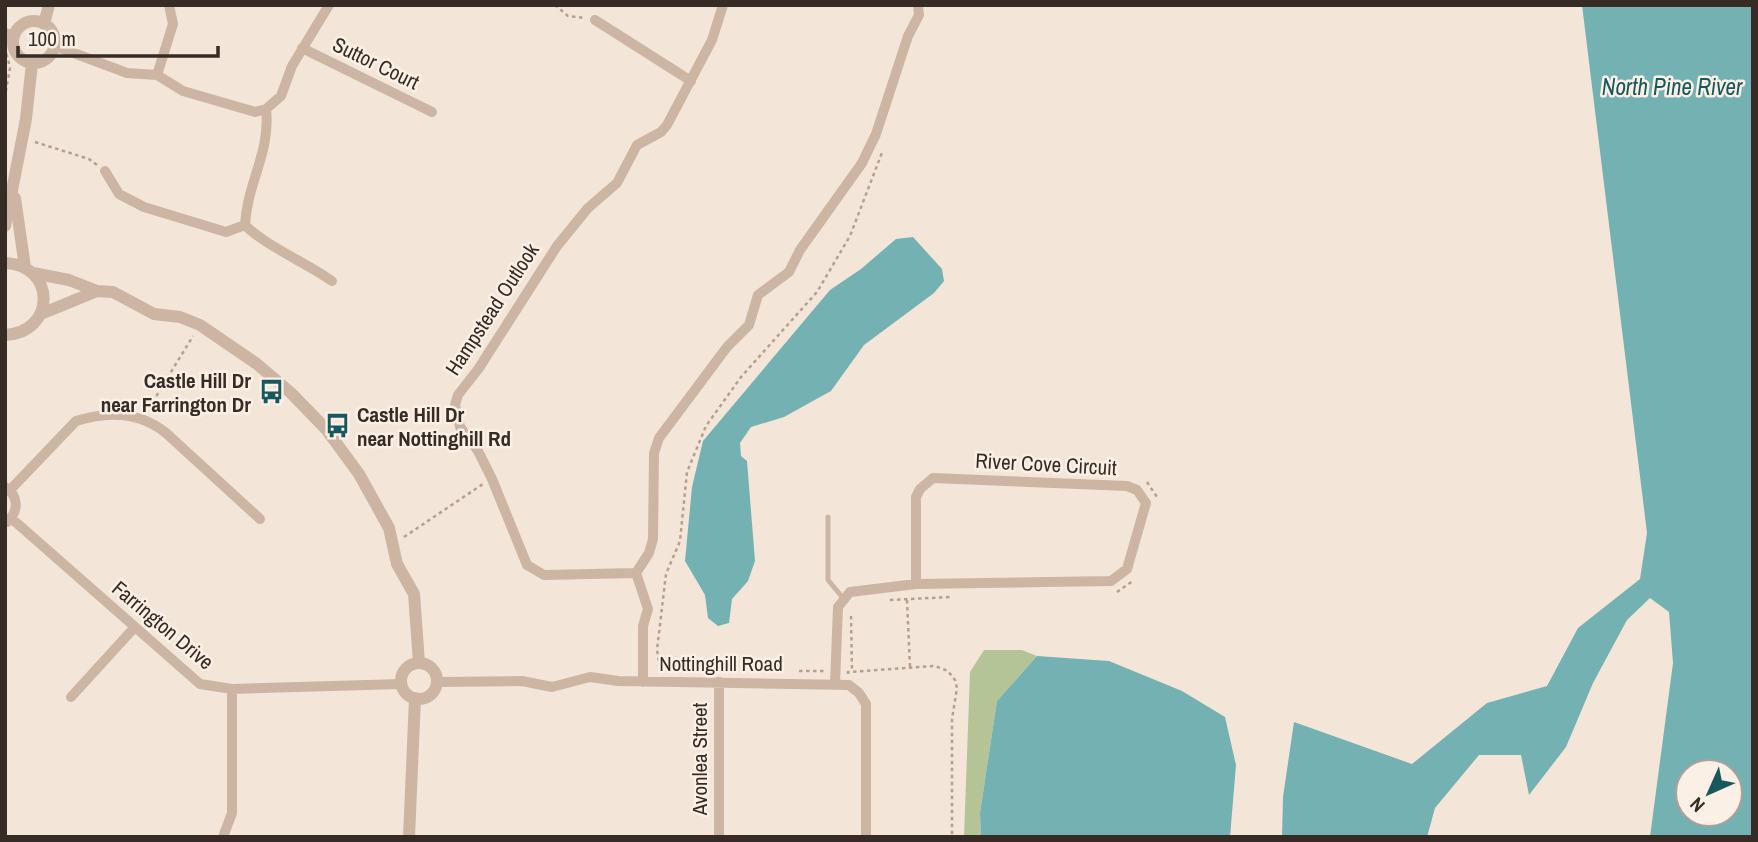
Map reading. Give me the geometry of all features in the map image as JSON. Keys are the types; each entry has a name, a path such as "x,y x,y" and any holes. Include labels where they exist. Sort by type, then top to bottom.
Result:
{"street":[{"path":"44,24 49,5"},
{"path":"157,75 173,24 169,5"},
{"path":"55,46 127,73 157,75 183,92 246,111 266,109 281,96 302,48 329,5"},
{"name":"Hampstead Outlook","path":"636,573 544,575 535,572 522,557 492,479 478,451 460,427 456,416 458,395 479,368 557,246 588,208 617,183 637,145 661,132 667,125 712,40 723,5"},
{"path":"643,682 643,626 648,609 636,573 649,553 653,539 654,453 659,438 727,347 749,325 758,295 789,272 800,250 857,172 876,134 908,36 919,15 918,5"},
{"path":"595,19 691,80"},
{"path":"37,22 44,24 53,33 55,46 50,57 32,63 17,54 8,39 23,25 37,22"},
{"name":"Suttor Court","path":"302,48 432,112"},
{"path":"5,226 23,138 32,63"},
{"path":"245,225 246,206 268,138 266,109"},
{"path":"105,171 119,194 144,207 226,232 245,225"},
{"path":"14,187 29,270 44,292 41,314"},
{"path":"245,225 263,240 286,250 332,281"},
{"path":"5,263 69,280 97,291 113,292 154,314 180,317 200,325 257,364 326,429 379,509 393,544 397,564 415,594 419,663"},
{"path":"5,335 27,330 41,314 97,291"},
{"path":"8,520 17,504 8,488 76,421 116,415 144,417 166,432 260,519"},
{"name":"River Cove Circuit","path":"843,598 850,592 900,594 916,584 1111,581 1127,569 1146,503 1137,490 1127,486 933,478 920,489 916,497 916,584"},
{"name":"Farrington Drive","path":"8,520 200,684 232,689 401,684"},
{"path":"835,684 838,607 843,598"},
{"path":"71,697 134,628"},
{"path":"419,663 434,671 437,682 432,693 415,698 406,693 401,684 405,669 419,663"},
{"name":"Nottinghill Road","path":"437,682 522,681 552,687 590,677 643,682 849,685"},
{"name":"Avonlea Street","path":"719,682 719,837"},
{"path":"849,685 859,692 866,704 866,837"},
{"path":"223,837 232,813 232,689"},
{"path":"409,837 415,698"}],"lane":[{"path":"828,517 828,580 843,598"}],"path":[{"path":"555,5 568,16 595,19"},
{"path":"5,96 10,68 8,39"},
{"path":"23,138 89,159 105,171"},
{"path":"673,670 659,662 656,650 666,574 680,541 687,472 706,426 741,377 817,292 850,236 884,147"},
{"path":"144,417 200,325"},
{"path":"1141,478 1152,488 1158,504"},
{"path":"393,544 492,479"},
{"path":"1115,593 1128,587 1138,574"},
{"path":"889,600 900,594 907,599 955,596"},
{"path":"907,599 910,667"},
{"path":"849,685 851,612"},
{"path":"793,671 850,672 935,666 948,671 957,688 952,719 952,837"}],"green space":[{"path":"984,650 1022,650 1037,656 997,701 980,813 981,837 964,837 970,672"}],"water":[{"name":"North Pine River","path":"1582,5 1753,5 1753,837 1650,837 1673,663 1669,612 1650,598 1627,620 1593,683 1566,747 1529,795 1521,755 1479,755 1435,808 1427,837 1282,837 1283,797 1294,722 1412,764 1487,703 1547,686 1578,628 1640,579 1647,533"},
{"path":"913,237 942,269 944,281 934,293 864,345 831,391 784,417 751,427 740,443 741,456 747,461 755,561 748,581 732,599 729,623 718,626 708,618 705,595 685,561 692,487 703,441 830,290 861,269 896,239"},
{"path":"1037,656 1109,661 1182,691 1225,717 1236,765 1230,837 981,837 980,813 997,701"}],"place":[{"name":"Castle Hill Dr near Farrington Dr","path":"271,392"},
{"name":"Castle Hill Dr near Nottinghill Rd","path":"337,426"}]}
